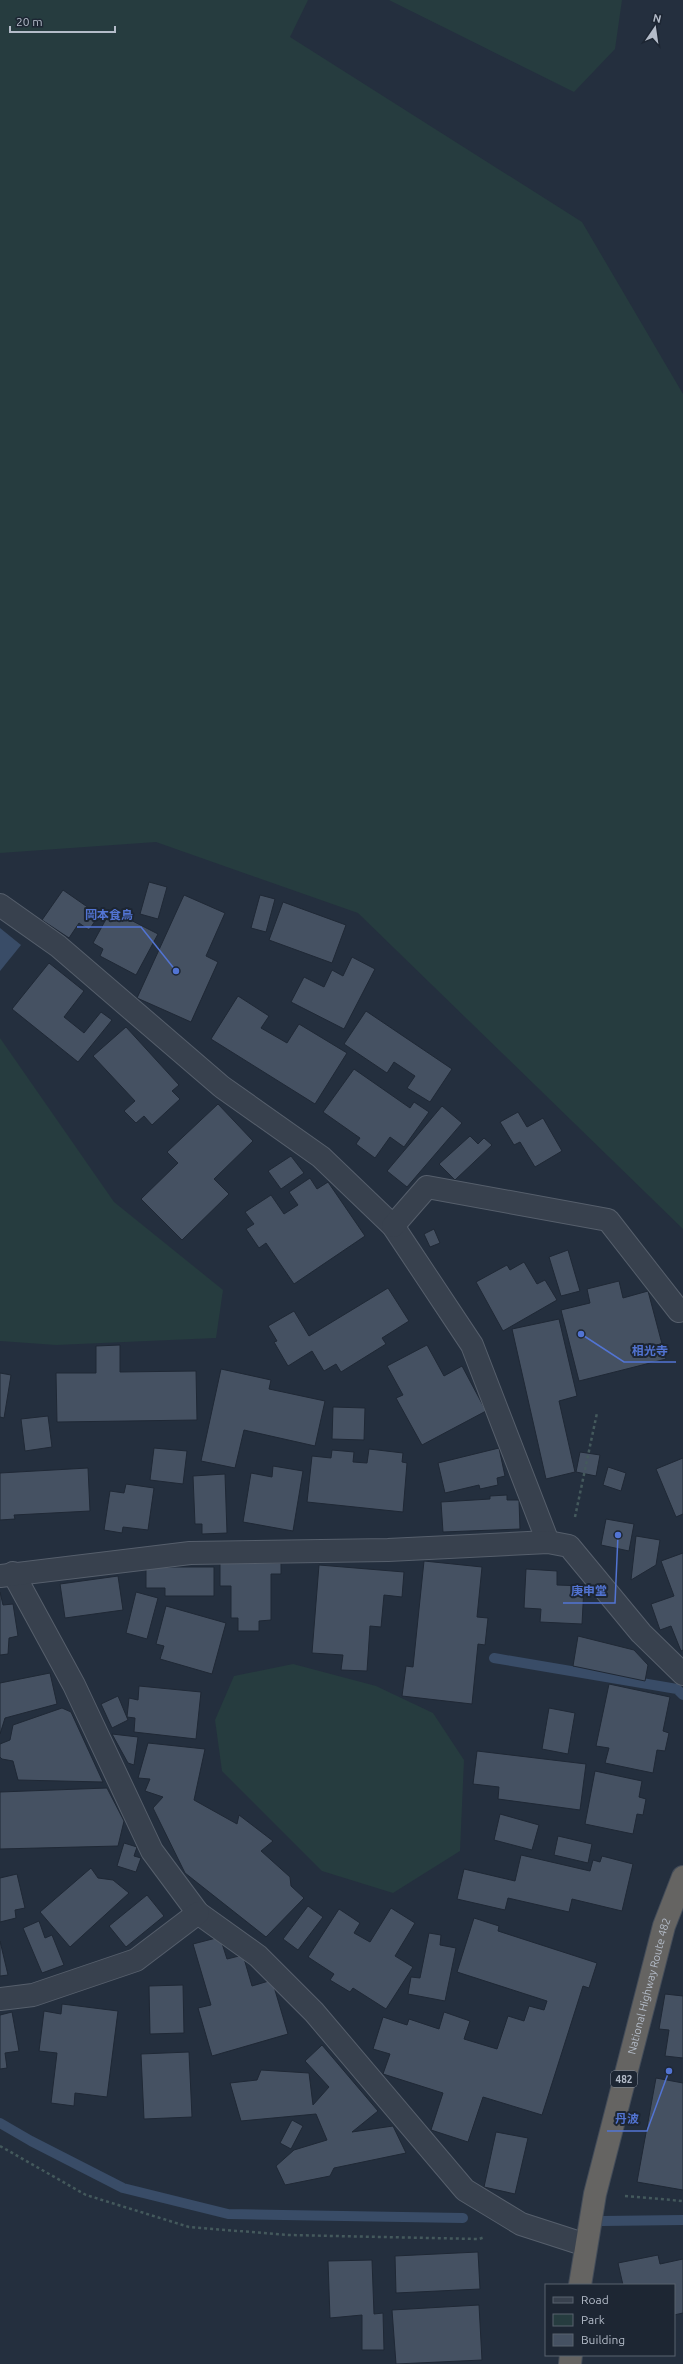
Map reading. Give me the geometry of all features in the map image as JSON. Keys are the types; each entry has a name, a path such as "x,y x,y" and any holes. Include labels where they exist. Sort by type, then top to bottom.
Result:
{"highway":[{"name":"National Highway Route 482","path":"580,2284 595,2194 664,1926 683,1877"}],"street":[{"path":"0,905 58,946 222,1087 321,1157 393,1226 472,1345 548,1542"},
{"path":"393,1226 427,1186 608,1220 679,1311"},
{"path":"586,2245 521,2224 465,2190 314,2012 258,1956 198,1913 152,1851 74,1685 6,1575 190,1553 388,1550 548,1542 569,1546 642,1633 683,1674"},
{"path":"0,1999 33,1995 136,1960 198,1913"}],"path":[{"path":"569,1546 596,1413"},
{"path":"0,2146 86,2195 189,2227 288,2235 479,2239 521,2224"},
{"path":"595,2194 683,2201"}],"green space":[{"path":"0,0 308,0 290,37 582,222 683,394 683,1229 358,913 156,842 0,853"},
{"path":"389,0 622,0 615,49 574,92"},
{"path":"0,1038 114,1202 223,1290 216,1338 56,1345 0,1341"},
{"path":"293,1664 376,1686 433,1713 464,1760 460,1851 393,1893 322,1871 222,1771 215,1720 234,1676"}],"water":[{"path":"0,928 21,945 0,971"}],"building":[{"path":"149,882 167,887 158,919 140,914"},
{"path":"63,890 99,915 89,930 79,923 69,938 42,920"},
{"path":"184,895 225,913 206,956 218,962 191,1022 137,998"},
{"path":"260,895 275,899 266,932 251,928"},
{"path":"283,902 346,925 332,963 269,940"},
{"path":"111,910 158,934 136,975 100,956 103,949 93,943"},
{"path":"352,957 375,969 344,1029 291,1002 304,977 324,987 332,970 343,976"},
{"path":"49,963 84,991 64,1017 84,1033 101,1012 112,1020 78,1062 12,1009"},
{"path":"238,996 269,1016 261,1028 287,1043 299,1024 347,1053 315,1104 211,1039"},
{"path":"366,1011 452,1069 430,1102 407,1088 415,1076 394,1062 387,1073 344,1044"},
{"path":"126,1027 179,1085 172,1091 180,1099 152,1125 144,1116 136,1123 124,1111 135,1101 93,1056"},
{"path":"354,1069 410,1108 414,1102 429,1112 404,1147 390,1137 375,1158 356,1144 360,1138 323,1112"},
{"path":"218,1104 253,1141 214,1179 229,1194 182,1240 141,1199 178,1163 167,1152"},
{"path":"442,1106 462,1123 407,1187 387,1171"},
{"path":"518,1112 527,1127 543,1118 562,1151 535,1167 520,1142 514,1145 500,1122"},
{"path":"470,1136 478,1144 484,1138 492,1145 455,1180 439,1164"},
{"path":"291,1156 304,1173 281,1189 268,1171"},
{"path":"310,1178 317,1189 328,1182 365,1236 294,1284 266,1243 259,1248 246,1229 254,1224 245,1212 271,1195 284,1214 298,1205 289,1192"},
{"path":"434,1229 440,1243 430,1247 424,1234"},
{"path":"568,1250 580,1291 561,1296 549,1257"},
{"path":"524,1262 537,1284 545,1280 557,1300 503,1331 476,1282 507,1265 510,1270"},
{"path":"619,1281 623,1298 648,1291 666,1359 579,1381 561,1310 590,1303 587,1289"},
{"path":"388,1288 409,1321 382,1338 386,1344 341,1372 336,1364 324,1371 312,1351 288,1366 274,1342 277,1341 268,1326 294,1311 309,1336"},
{"path":"559,1319 577,1396 559,1401 575,1472 546,1479 512,1329"},
{"path":"120,1345 120,1372 196,1371 197,1420 57,1422 56,1373 96,1373 96,1346"},
{"path":"427,1345 444,1376 462,1366 486,1411 422,1445 396,1398 403,1395 387,1366"},
{"path":"221,1369 271,1380 269,1389 325,1401 315,1446 244,1430 235,1468 201,1461"},
{"path":"0,1373 11,1375 4,1418 0,1417"},
{"path":"333,1407 365,1408 364,1440 332,1439"},
{"path":"48,1416 52,1447 25,1451 21,1419"},
{"path":"154,1448 187,1451 183,1484 150,1480"},
{"path":"499,1448 505,1476 497,1478 498,1485 480,1489 479,1485 445,1493 438,1463"},
{"path":"369,1449 403,1453 402,1462 407,1463 403,1512 307,1502 312,1456 331,1458 332,1450 354,1452 353,1462 367,1463"},
{"path":"580,1452 600,1455 596,1476 576,1472"},
{"path":"683,1458 683,1514 676,1517 656,1469"},
{"path":"273,1466 303,1471 293,1531 243,1522 251,1473 272,1477"},
{"path":"608,1467 626,1473 621,1491 603,1485"},
{"path":"88,1468 90,1511 14,1515 15,1519 0,1520 0,1473"},
{"path":"225,1474 227,1533 202,1534 202,1524 195,1524 193,1476"},
{"path":"126,1484 154,1488 148,1530 123,1527 122,1533 104,1530 110,1491 124,1493"},
{"path":"507,1495 507,1500 519,1500 520,1529 443,1532 441,1502 490,1499 490,1496"},
{"path":"606,1519 634,1524 629,1551 601,1545"},
{"path":"636,1536 660,1540 656,1565 631,1580"},
{"path":"683,1553 683,1650 681,1651 671,1626 660,1630 651,1604 674,1596 661,1561"},
{"path":"424,1561 482,1567 477,1617 488,1618 485,1645 478,1644 472,1704 402,1696 406,1666 413,1667"},
{"path":"220,1563 281,1563 281,1574 271,1574 271,1620 259,1621 259,1631 238,1631 238,1618 231,1618 231,1586 220,1586"},
{"path":"319,1565 404,1572 402,1597 384,1595 381,1627 370,1626 367,1671 341,1670 343,1655 312,1653"},
{"path":"146,1567 214,1567 214,1596 165,1596 165,1588 146,1588"},
{"path":"526,1569 557,1571 557,1585 584,1586 582,1624 540,1622 541,1609 524,1608"},
{"path":"118,1576 123,1610 65,1618 60,1584"},
{"path":"0,1592 3,1605 13,1604 18,1636 9,1638 8,1654 0,1655"},
{"path":"136,1592 158,1598 147,1639 126,1633"},
{"path":"166,1606 226,1623 212,1674 160,1659 164,1646 156,1644"},
{"path":"578,1636 634,1650 648,1665 645,1681 573,1666"},
{"path":"50,1673 57,1704 5,1718 0,1734 0,1683"},
{"path":"609,1684 670,1697 663,1731 669,1733 665,1751 657,1750 653,1773 605,1763 609,1748 596,1746"},
{"path":"139,1686 201,1692 196,1739 134,1732 135,1718 127,1717 129,1698 138,1700"},
{"path":"118,1696 128,1720 112,1728 101,1704"},
{"path":"62,1708 71,1712 103,1782 18,1780 13,1761 2,1759 0,1757 0,1744 10,1740 13,1725"},
{"path":"549,1708 575,1713 568,1754 542,1749"},
{"path":"112,1734 138,1737 134,1765 128,1763"},
{"path":"148,1743 205,1749 194,1800 237,1824 239,1815 273,1841 261,1851 290,1877 291,1886 304,1898 266,1937 185,1873 153,1808 163,1797 145,1791 150,1779 138,1778"},
{"path":"477,1751 586,1764 580,1810 498,1799 499,1787 473,1784"},
{"path":"595,1771 642,1781 639,1797 646,1799 643,1815 637,1814 633,1834 585,1824"},
{"path":"107,1788 124,1821 118,1846 0,1849 0,1792"},
{"path":"500,1814 539,1825 532,1850 494,1840"},
{"path":"558,1836 592,1844 588,1863 554,1855"},
{"path":"124,1843 137,1847 134,1856 141,1858 136,1872 117,1866"},
{"path":"521,1855 590,1871 593,1860 600,1862 602,1856 633,1864 622,1911 572,1899 569,1912 508,1898 505,1910 457,1899 464,1869 515,1881"},
{"path":"91,1868 98,1878 113,1880 129,1893 70,1947 40,1912"},
{"path":"17,1874 25,1908 15,1910 16,1918 0,1922 0,1878"},
{"path":"147,1895 164,1916 126,1947 109,1926"},
{"path":"308,1906 323,1917 298,1950 283,1939"},
{"path":"391,1908 415,1923 395,1956 413,1967 386,2009 353,1988 350,1992 330,1980 334,1974 308,1957 339,1909 360,1923 354,1933 370,1942"},
{"path":"474,1918 499,1926 498,1931 597,1963 589,1988 583,1986 542,2115 483,2097 468,2142 431,2130 443,2093 383,2074 390,2054 373,2049 383,2017 407,2025 409,2019 439,2029 444,2012 470,2021 464,2039 497,2049 508,2016 524,2021 529,2006 544,2010 547,2001 457,1972"},
{"path":"39,1921 45,1938 52,1935 64,1965 42,1973 23,1928"},
{"path":"429,1933 441,1935 440,1945 456,1948 445,2001 408,1994 411,1977 420,1978"},
{"path":"220,1937 227,1959 243,1955 252,1986 272,1980 288,2034 212,2056 198,2008 211,2005 193,1944"},
{"path":"0,1941 8,1975 0,1976"},
{"path":"183,1985 184,2033 150,2034 149,1986"},
{"path":"665,1994 683,1996 683,2058 665,2056 669,2030 659,2029"},
{"path":"62,2004 118,2011 107,2097 75,2093 74,2106 51,2103 57,2053 39,2051 44,2011 61,2014"},
{"path":"12,2012 19,2051 5,2053 7,2068 0,2069 0,2015"},
{"path":"322,2045 378,2111 352,2132 393,2126 406,2153 334,2168 330,2176 285,2185 276,2166 294,2150 327,2140 316,2114 241,2121 230,2083 257,2080 261,2070 309,2073 313,2105 329,2087 305,2061"},
{"path":"189,2052 192,2117 144,2119 141,2054"},
{"path":"656,2078 683,2083 683,2190 637,2182"},
{"path":"292,2120 303,2126 291,2149 280,2143"},
{"path":"496,2132 528,2138 515,2194 484,2187"},
{"path":"478,2252 480,2289 396,2293 395,2256"},
{"path":"658,2255 660,2264 683,2259 683,2313 675,2315 675,2284 623,2284 618,2263"},
{"path":"372,2260 374,2314 383,2313 384,2350 362,2350 362,2315 330,2318 328,2261"},
{"path":"479,2305 482,2360 396,2364 392,2310"}],"waterway":[{"path":"494,1658 677,1689 683,1695"},
{"path":"0,2123 31,2141 123,2188 228,2214 463,2218"},
{"path":"602,2221 683,2220"}],"place":[{"name":"岡本食鳥","path":"176,971"},
{"name":"相光寺","path":"581,1334"},
{"name":"庚申堂","path":"618,1535"},
{"name":"丹波","path":"669,2071"}]}
